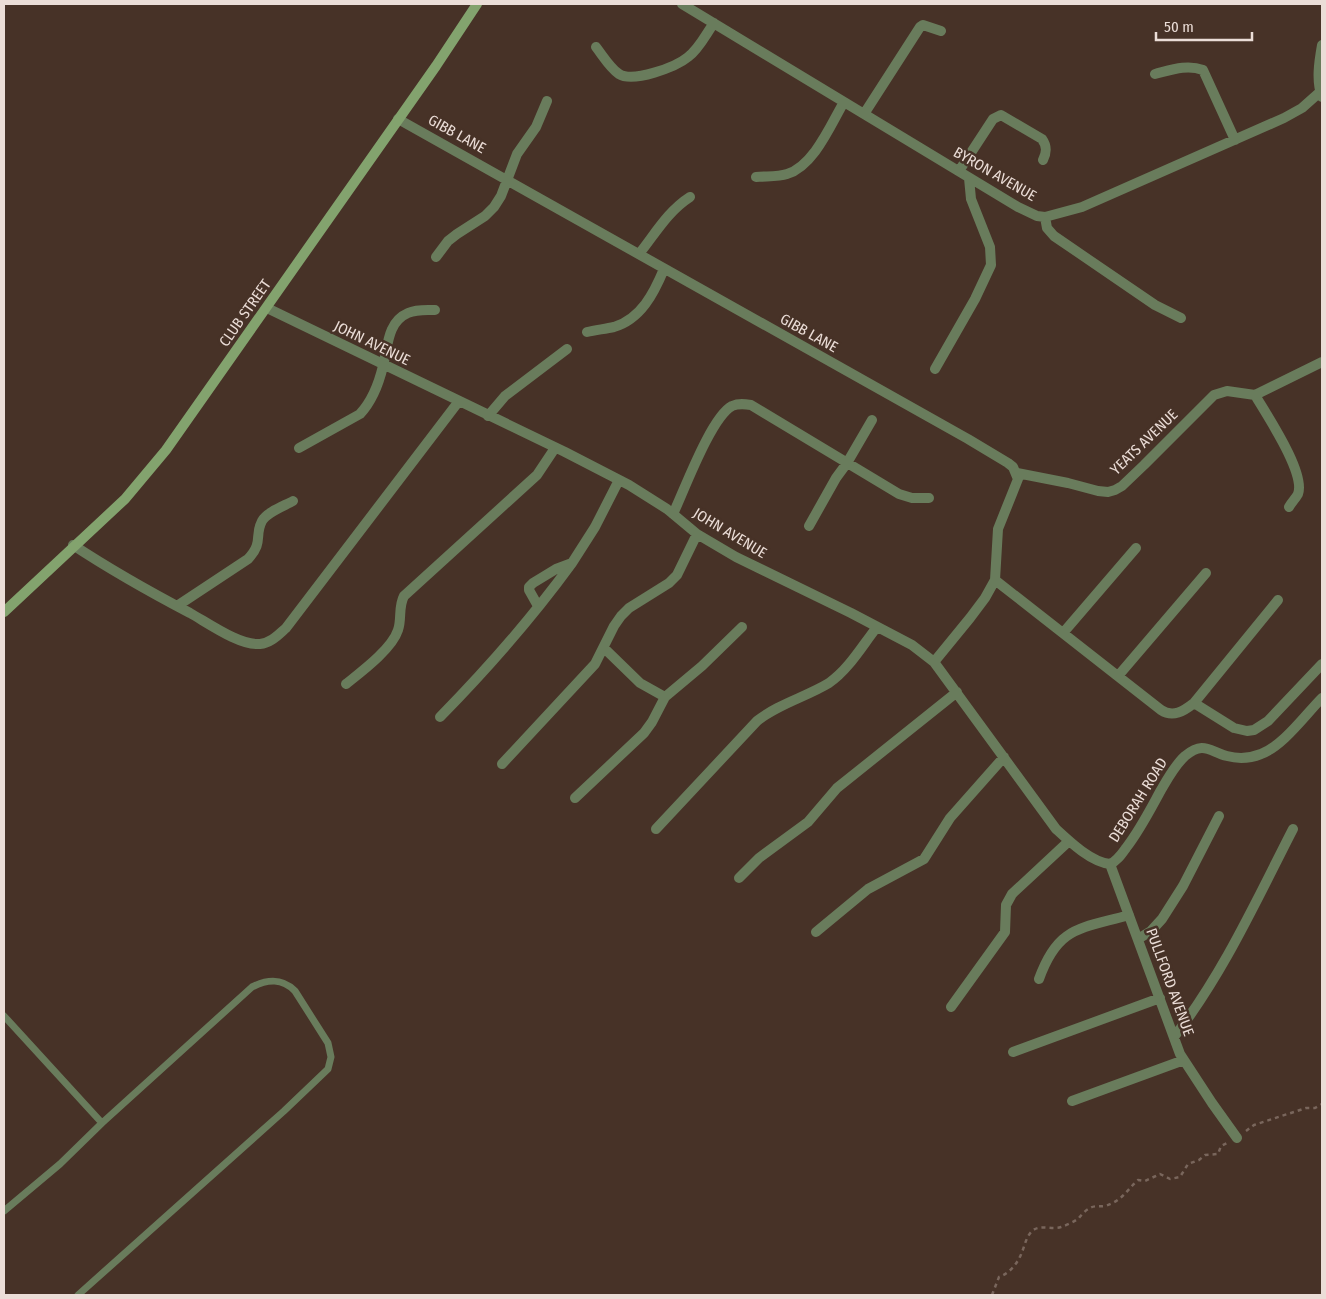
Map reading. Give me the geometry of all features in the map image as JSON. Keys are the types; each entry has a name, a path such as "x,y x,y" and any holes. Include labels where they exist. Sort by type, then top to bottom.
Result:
{"main road":[{"name":"CLUB STREET","path":"4,612 125,499 152,469 267,308 477,4"}],"street":[{"name":"BYRON AVENUE","path":"682,4 969,178 1029,213 1045,217 1082,207 1284,118 1302,108 1321,94 1319,61 1322,45"},
{"path":"596,47 618,74 633,77 645,75 674,65 688,57 694,52 714,23"},
{"path":"864,114 920,28 923,25 941,31"},
{"path":"1155,74 1185,67 1195,67 1203,70 1235,140"},
{"path":"436,257 452,237 485,216 502,196 517,154 536,127 547,100"},
{"path":"756,177 787,174 804,165 844,102"},
{"path":"959,171 993,119 1001,116 1042,139 1046,144 1046,154 1043,160"},
{"name":"GIBB LANE","path":"398,118 968,439 1008,463 1017,473"},
{"path":"935,369 975,299 991,265 990,247 971,199 969,178"},
{"path":"639,254 678,205 690,197"},
{"path":"1045,217 1047,228 1054,236 1155,304 1181,318"},
{"path":"586,332 614,327 636,314 650,299 664,268"},
{"name":"JOHN AVENUE","path":"267,308 619,480 654,500 697,534 736,557 921,650 934,662 957,692 1048,820 1070,842 1096,859 1110,864"},
{"path":"299,448 360,414 375,391 383,365 386,345 390,334 400,318 415,310 435,310"},
{"path":"488,416 505,396 567,349"},
{"path":"1288,506 1298,493 1299,479 1295,465 1255,394 1322,362"},
{"name":"YEATS AVENUE","path":"1017,473 1098,491 1108,492 1115,490 1122,486 1144,465 1214,395 1227,391 1255,394"},
{"path":"73,546 114,572 246,642 262,644 274,639 291,622 459,401"},
{"path":"674,514 706,440 725,411 740,403 751,405 899,494 912,498 929,498"},
{"path":"809,526 872,420"},
{"path":"346,684 370,666 397,632 401,603 404,596 537,475 555,448"},
{"path":"934,662 970,618 996,580 998,529 1017,484 1017,473"},
{"path":"440,717 475,681 572,563 595,527 619,480"},
{"path":"177,606 248,559 255,552 258,545 263,520 269,514 293,501"},
{"path":"502,764 595,664 621,616 629,608 670,583 677,575 697,534"},
{"path":"1063,633 1136,548"},
{"path":"538,606 529,590 533,583 556,569 572,563"},
{"path":"1118,676 1206,573"},
{"path":"996,580 1166,713 1176,713 1194,703 1278,600"},
{"path":"575,798 644,734 665,697 702,666 742,627"},
{"path":"656,828 757,721 831,681 848,666 876,627"},
{"path":"604,648 640,683 665,697"},
{"path":"1194,703 1234,728 1247,731 1254,730 1268,721 1322,664"},
{"path":"739,878 759,858 808,822 837,788 957,692"},
{"name":"DEBORAH ROAD","path":"1110,864 1118,859 1134,838 1177,764 1192,751 1211,748 1226,756 1241,758 1263,754 1274,747 1322,698"},
{"path":"816,932 868,889 924,859 950,818 1004,757"},
{"path":"1138,939 1151,931 1162,919 1183,886 1219,816"},
{"path":"1174,1037 1205,996 1226,960 1293,830"},
{"path":"951,1007 1004,932 1006,905 1012,894 1070,842"},
{"name":"PULLFORD AVENUE","path":"1110,864 1184,1060 1212,1104 1237,1138"},
{"path":"1039,979 1045,962 1059,941 1083,928 1130,915"},
{"path":"1013,1052 1160,998"},
{"path":"1072,1101 1184,1060"}],"lane":[{"path":"4,1211 60,1164 102,1123 248,991 259,984 274,980 288,984 295,991 328,1043 331,1057 328,1069 284,1111 78,1295"},
{"path":"4,1016 80,1096 102,1123"}],"path":[{"path":"992,1295 1000,1277 1007,1274 1018,1261 1027,1236 1033,1230 1044,1227 1056,1229 1076,1220 1094,1206 1104,1206 1116,1201 1124,1196 1138,1180 1146,1181 1160,1174 1170,1179 1180,1177 1188,1164 1205,1155 1212,1156 1218,1154 1221,1146 1237,1138 1254,1125 1306,1108 1316,1108 1322,1104"}]}
